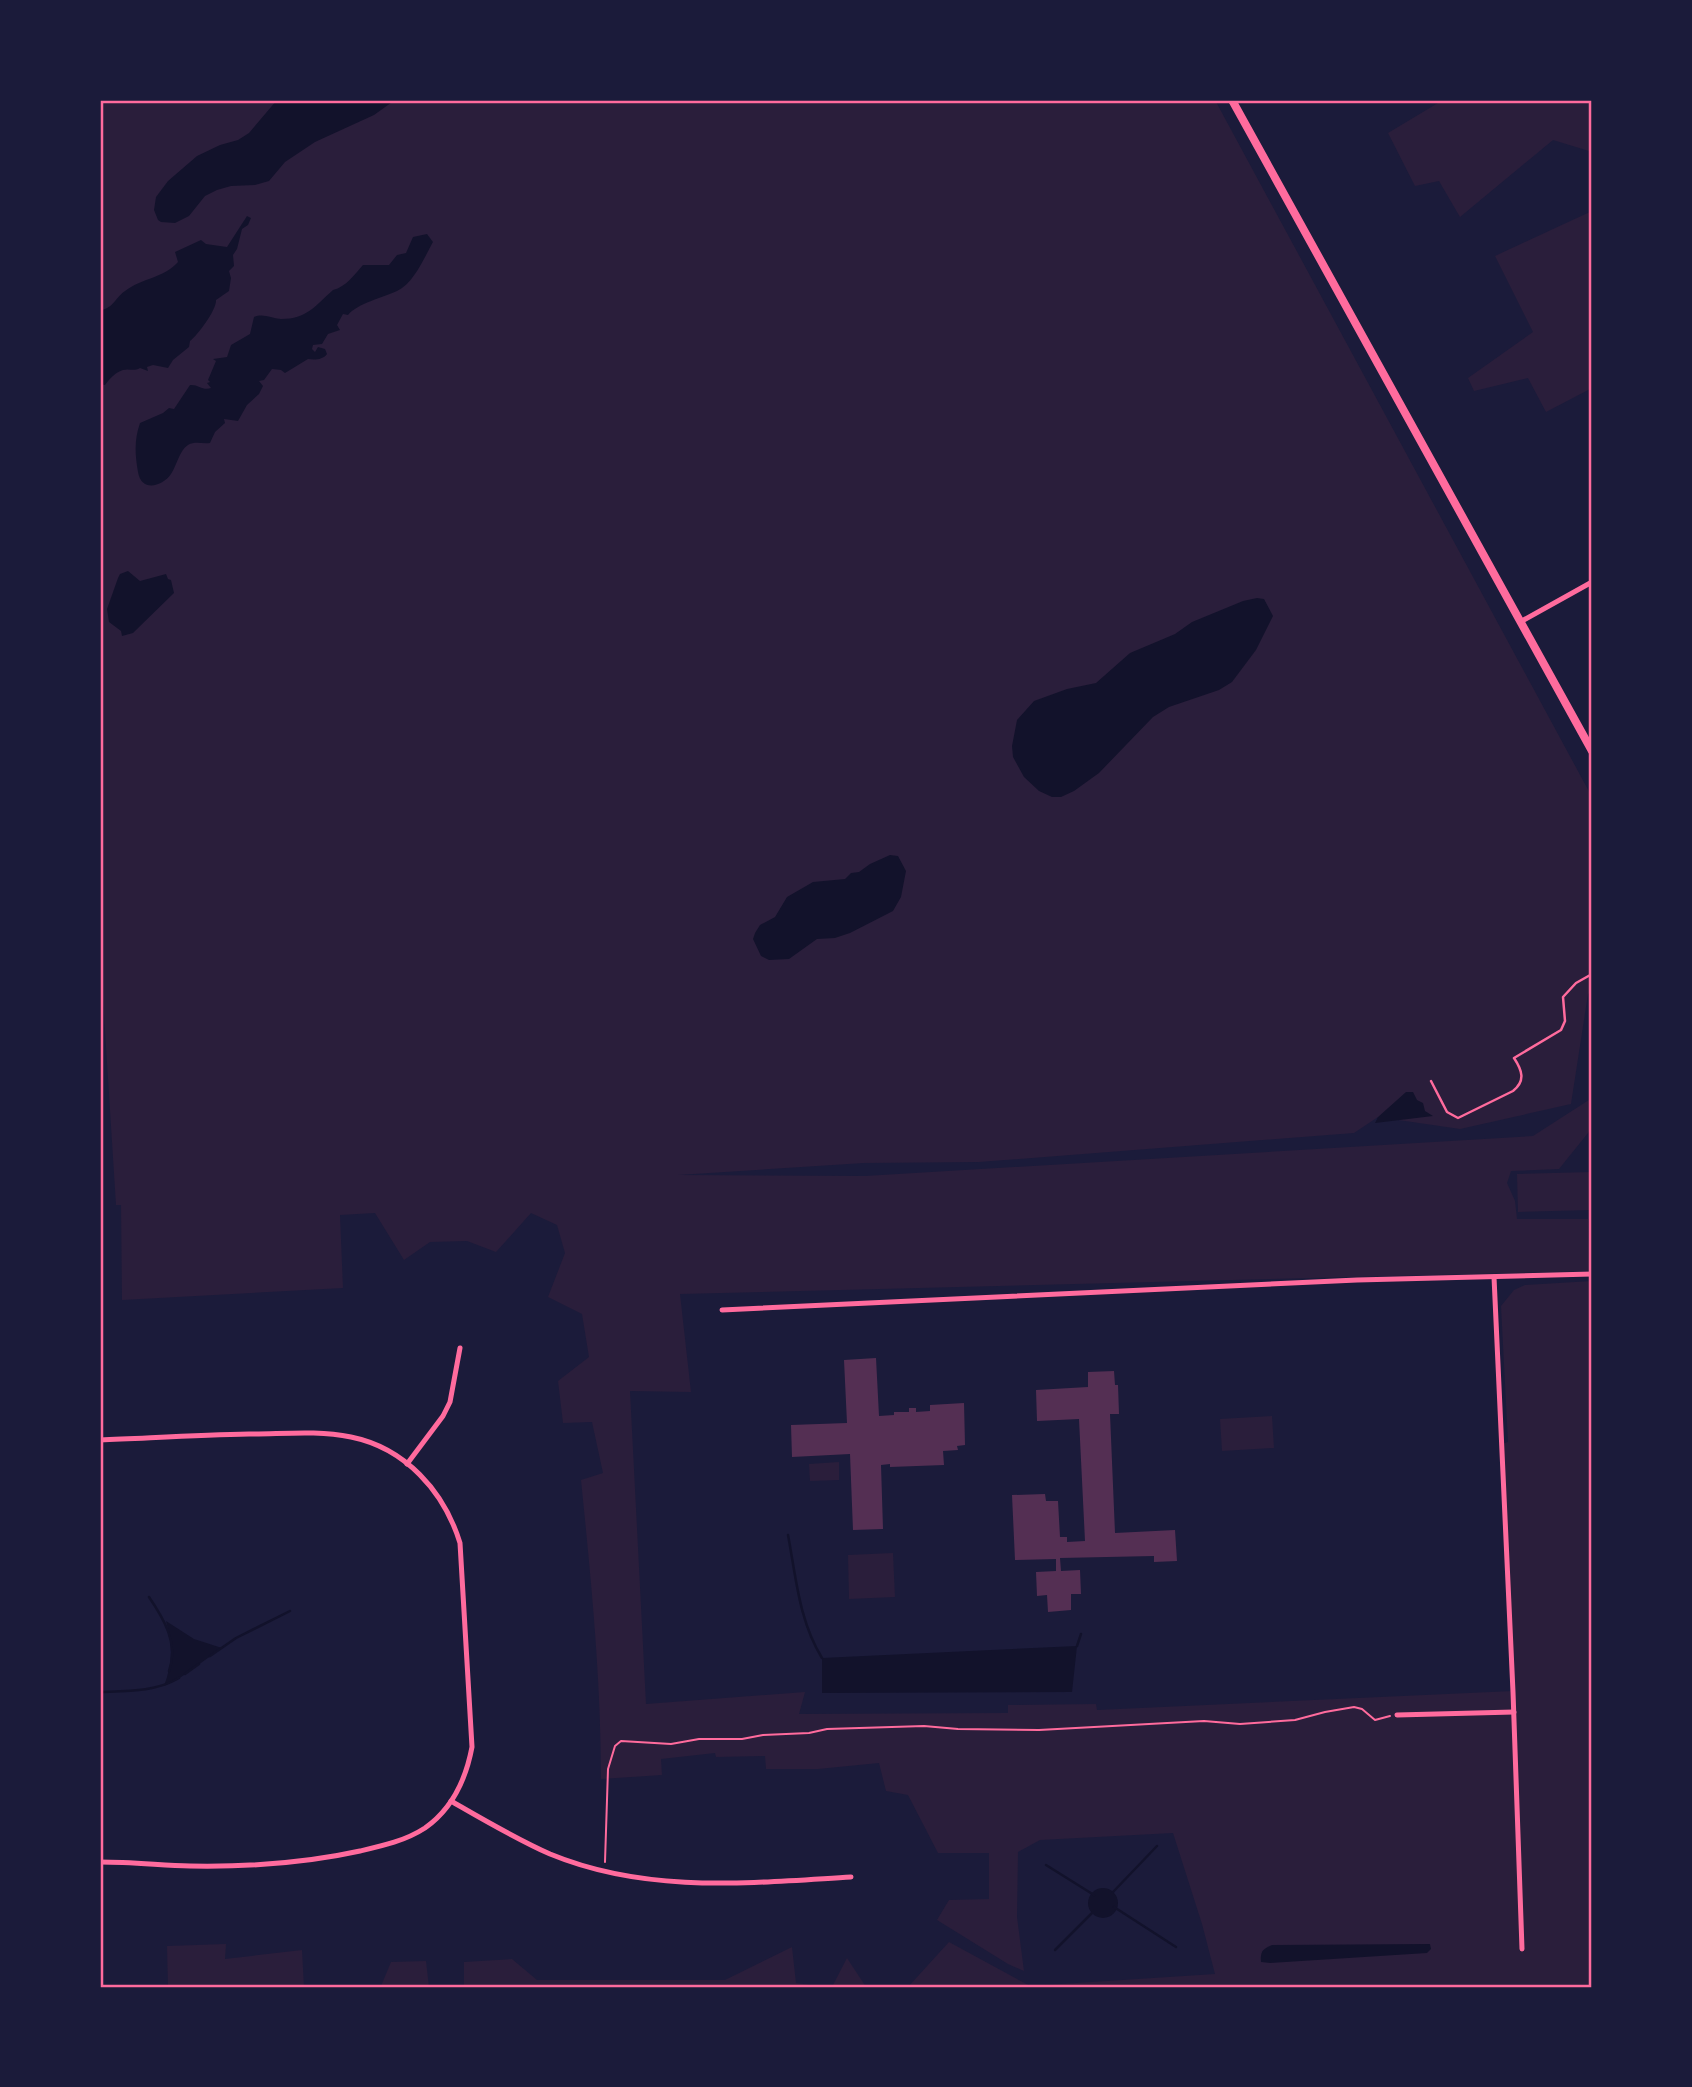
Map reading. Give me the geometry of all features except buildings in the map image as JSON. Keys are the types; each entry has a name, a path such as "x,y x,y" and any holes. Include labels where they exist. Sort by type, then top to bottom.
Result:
{"main road":[{"path":"1232,100 1592,751"}],"street":[{"path":"1520,622 1592,582"},
{"path":"722,1310 1335,1281 1592,1274"},
{"path":"1494,1277 1522,1949"},
{"path":"407,1464 438,1424 450,1402 460,1349"},
{"path":"100,1440 239,1434 337,1435 369,1443 407,1464 426,1479 455,1527 462,1558 472,1747 464,1778 452,1801 426,1827 397,1842 323,1858 208,1866 100,1862"},
{"path":"1398,1715 1514,1712"},
{"path":"452,1801 540,1849 568,1861 617,1875 659,1882 707,1884 851,1877"}],"lane":[{"path":"1431,1081 1447,1112 1458,1118 1513,1091 1520,1084 1522,1076 1514,1058 1561,1030 1565,1021 1563,997 1576,983 1592,974"}],"path":[{"path":"605,1863 608,1846 608,1772 614,1747 623,1741 671,1744 699,1739 742,1739 824,1730 924,1726 1040,1730 1207,1721 1240,1724 1295,1720 1354,1707 1364,1710 1375,1720 1398,1715"}],"shaded area":[{"path":"100,100 1215,100 1592,797 1592,991 1588,994 1571,1104 1460,1129 1378,1117 1354,1133 979,1162 864,1163 678,1175 865,1176 1533,1136 1592,1098 1592,1128 1559,1169 1511,1171 1507,1183 1515,1201 1517,1219 1588,1219 1589,1263 1592,1264 1592,1271 680,1294 691,1392 630,1391 646,1704 805,1692 799,1714 1008,1713 1008,1705 1096,1704 1097,1710 1513,1691 1502,1444 1508,1442 1501,1306 1514,1290 1525,1285 1592,1281 1592,1987 908,1987 949,1942 1030,1986 1215,1974 1173,1833 1040,1840 1018,1852 1017,1917 1024,1971 937,1920 949,1900 989,1899 989,1853 938,1853 908,1795 886,1791 879,1763 818,1769 766,1769 765,1756 716,1757 715,1753 661,1759 662,1775 601,1779 592,1591 581,1480 603,1473 592,1422 563,1423 558,1381 589,1357 582,1314 548,1297 565,1253 557,1225 531,1213 496,1252 467,1241 430,1242 404,1260 375,1213 340,1215 343,1288 122,1300 121,1205 116,1205 100,952"},
{"path":"277,100 395,100 374,115 315,142 285,162 269,181 217,190 205,196 189,216 175,223 158,220 154,210 156,197 168,181 197,156 249,133"},
{"path":"1443,100 1592,100 1592,187 1589,151 1553,140 1460,217 1439,181 1415,186 1388,133"},
{"path":"1592,211 1592,388 1546,412 1528,378 1474,391 1468,378 1533,332 1495,256"},
{"path":"247,216 251,218 248,225 242,229 233,255 234,266 229,271 229,291 216,300 210,315 190,341 189,347 173,360 168,368 153,365 147,367 148,371 140,368 123,370 105,385 100,384 100,310 111,305 132,287 172,267 178,262 175,252 201,240 206,244 227,247"},
{"path":"427,234 433,242 409,282 397,291 358,307 348,315 343,314 337,325 340,330 328,334 322,344 313,345 315,352 318,347 325,349 325,356 308,359 285,373 272,369 264,380 259,381 263,386 259,394 247,405 238,421 224,419 225,423 215,432 210,443 188,445 180,454 171,474 162,482 152,485 143,483 138,472 136,454 140,423 169,408 174,409 190,385 211,388 207,383 210,382 208,380 216,361 213,359 227,357 231,345 250,334 254,317 298,317 346,283 363,265 389,265 397,255 406,253 413,237"},
{"path":"128,571 140,581 166,574 171,580 174,593 133,633 122,636 121,631 109,622 107,609 120,574"},
{"path":"1257,598 1264,599 1273,616 1256,650 1232,682 1219,690 1169,707 1153,717 1099,773 1061,797 1052,797 1039,791 1024,777 1013,757 1012,746 1017,720 1034,701 1067,689 1096,683 1130,653 1175,634 1192,622"},
{"path":"890,855 898,856 906,871 901,897 893,911 850,933 835,938 817,939 789,959 769,960 761,956 753,939 755,933 760,925 775,917 787,897 813,882 845,879 851,873 859,872"},
{"path":"1406,1092 1413,1092 1417,1100 1423,1103 1425,1111 1433,1116 1375,1123 1378,1117"},
{"path":"1592,1172 1592,1210 1518,1212 1517,1174"},
{"path":"1272,1416 1274,1448 1222,1451 1220,1419"},
{"path":"839,1462 839,1480 810,1481 809,1464"},
{"path":"893,1553 895,1597 849,1599 848,1555"},
{"path":"166,1621 194,1639 222,1648 177,1680 164,1686 171,1654"},
{"path":"1077,1646 1072,1692 822,1693 822,1658"},
{"path":"1103,1888 1114,1892 1118,1903 1114,1914 1103,1918 1092,1914 1088,1903 1092,1892"},
{"path":"226,1944 225,1959 302,1950 304,1987 168,1987 167,1946"},
{"path":"1430,1944 1431,1949 1427,1953 1261,1962 1263,1951 1272,1945"},
{"path":"792,1947 796,1983 825,1987 464,1987 464,1962 512,1959 537,1980 725,1980"},
{"path":"847,1958 866,1987 832,1987"},
{"path":"426,1961 429,1987 378,1987 381,1986 391,1962"}],"waterway":[{"path":"788,1535 803,1614 822,1658"},
{"path":"149,1597 165,1623 171,1642 172,1661 169,1671"},
{"path":"210,1656 236,1638 290,1611"},
{"path":"1077,1646 1081,1634"},
{"path":"185,1674 199,1664"},
{"path":"100,1692 151,1688 179,1678"},
{"path":"1113,1892 1157,1846"},
{"path":"1046,1865 1094,1895"},
{"path":"1114,1907 1176,1947"},
{"path":"1055,1950 1094,1911"}]}
